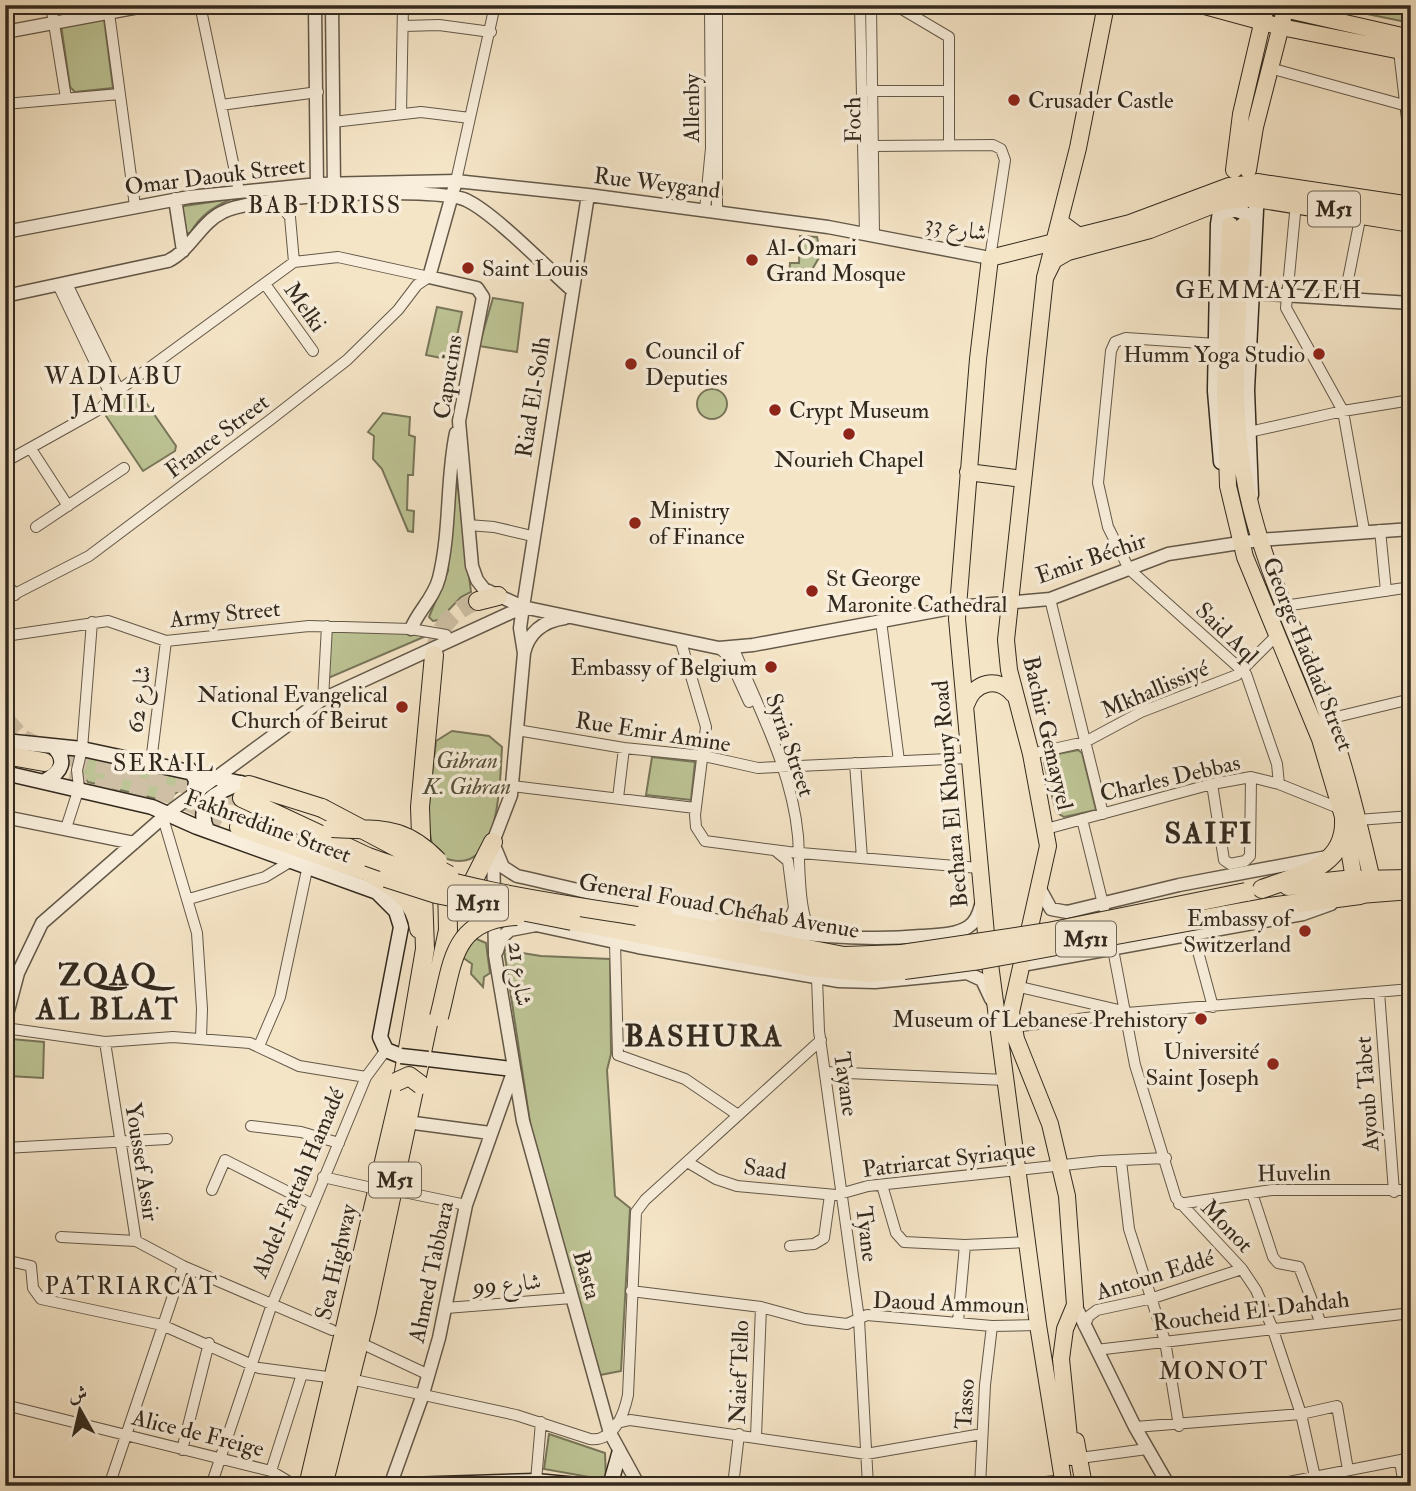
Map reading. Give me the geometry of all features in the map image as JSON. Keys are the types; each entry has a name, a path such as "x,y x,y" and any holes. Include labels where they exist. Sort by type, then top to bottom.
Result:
{"highway":[{"name":"M51","path":"1249,180 1296,203 1411,223"},
{"name":"M51","path":"1249,180 1411,206"},
{"path":"478,601 498,596"},
{"name":"M51","path":"411,1054 426,936 420,807 434,655"},
{"path":"5,755 44,772"},
{"path":"5,766 44,772"},
{"path":"245,792 322,808 438,870 498,893"},
{"path":"245,792 332,828 396,831 419,843 438,861 447,884 449,930"},
{"name":"General Fouad Chéhab Avenue","path":"245,792 365,867 498,893 637,925 701,946 787,955 902,954 1048,932 1254,891 1360,890"},
{"path":"1254,891 1306,873 1334,855 1344,835 1348,816"},
{"name":"General Fouad Chéhab Avenue","path":"239,827 365,867 436,894 554,918 694,928 842,971 904,970 980,960 1360,890"},
{"path":"449,930 493,842"},
{"path":"359,1309 399,1191 421,1086 411,1054 407,1005 419,932 416,912 404,896 365,867"},
{"path":"359,1309 354,1268 396,1082 411,1054 439,1017 458,944 467,933 494,918 554,918"},
{"path":"694,928 761,927"},
{"name":"M51","path":"411,1054 449,930"},
{"path":"701,946 755,967"},
{"name":"Sea Highway","path":"308,1486 342,1378 359,1309 411,1054"},
{"path":"396,1082 409,1076 421,1086"},
{"name":"Sea Highway","path":"323,1486 342,1378"}],"main road":[{"name":"Bachir Gemayyel","path":"1005,1027 1047,856 1046,829 1006,650 1009,602 1045,278 1060,222 1106,5"},
{"path":"1201,5 1281,27 1405,52"},
{"path":"1267,5 1411,38"},
{"name":"George Haddad Street","path":"1249,180 1241,114 1267,5"},
{"name":"George Haddad Street","path":"1285,10 1255,127 1249,180 1237,225 1216,344 1217,434 1222,471 1228,486 1240,542 1311,712 1348,816"},
{"path":"1045,278 1050,264 1068,252 1150,230 1249,180"},
{"name":"George Haddad Street","path":"1222,195 1237,225 1251,293 1247,390 1253,485 1250,503"},
{"name":"شارع 33","path":"990,258 1080,237 1222,195"},
{"path":"1060,222 1080,237"},
{"name":"George Haddad Street","path":"1228,486 1225,390 1237,225"},
{"name":"George Haddad Street","path":"1237,225 1236,407 1250,503 1259,540 1328,719 1360,890"},
{"path":"1016,253 1035,259 1045,278"},
{"name":"Bechara El Khoury Road","path":"990,258 957,607 982,901 1005,1027 1005,1080 1038,1325 1074,1486"},
{"path":"968,472 1023,479"},
{"path":"965,707 973,691 984,684 1000,684 1014,695"},
{"name":"Fakhreddine Street","path":"5,741 82,748 190,770 214,776 245,792"},
{"path":"44,772 57,774 62,764 60,755 53,746"},
{"path":"190,770 196,780 195,792"},
{"name":"Fakhreddine Street","path":"5,773 44,772 79,788 308,865 367,888 389,901 401,927 380,1037 411,1054"},
{"path":"207,830 203,811 209,799 220,791 245,792"},
{"name":"General Fouad Chéhab Avenue","path":"1360,890 1403,879"},
{"name":"General Fouad Chéhab Avenue","path":"1360,890 1411,891"},
{"name":"Bechara El Khoury Road","path":"1005,1027 1046,1110 1067,1196 1074,1305 1061,1350 1058,1408"},
{"path":"411,1054 512,1069"},
{"path":"1058,1408 1080,1458 1084,1486"},
{"path":"1058,1408 1048,1428 1058,1484"},
{"path":"610,1486 620,1454"},
{"path":"385,1485 503,1484 536,1481 588,1486"}],"street":[{"path":"5,23 52,14 150,5"},
{"path":"200,5 239,191"},
{"path":"5,296 160,264 183,251 221,212 318,190 315,5"},
{"path":"332,5 334,190 453,195 480,210 572,290"},
{"path":"401,113 403,5"},
{"path":"5,462 100,409 115,393 294,262 338,257 429,277 453,195 495,5"},
{"name":"Allenby","path":"710,5 711,211"},
{"path":"711,211 717,5"},
{"name":"Foch","path":"860,5 866,35 870,234"},
{"name":"Foch","path":"866,35 871,5"},
{"path":"873,146 950,145 950,43 946,33 895,5"},
{"path":"106,9 135,206"},
{"path":"5,32 52,14"},
{"path":"52,14 66,98"},
{"path":"404,26 439,25 491,32"},
{"path":"1405,52 1411,153"},
{"path":"1270,68 1408,106"},
{"path":"867,91 949,91"},
{"name":"Foch","path":"867,91 873,146 870,234"},
{"path":"220,105 318,92"},
{"path":"5,104 120,94"},
{"path":"333,122 401,113 434,112 470,118"},
{"name":"Bechara El Khoury Road","path":"950,145 993,145 1004,153 990,258"},
{"name":"Rue Weygand","path":"456,181 588,195 851,230"},
{"name":"Omar Daouk Street","path":"5,232 135,206 239,191 334,190 456,181"},
{"name":"Riad El-Solh","path":"493,842 509,805 512,786 524,653 520,628 532,536 588,195"},
{"path":"175,199 183,251"},
{"path":"277,201 290,217 294,262"},
{"path":"1296,203 1287,297 1288,313 1343,411 1364,530"},
{"path":"1344,300 1361,214"},
{"name":"شارع 33","path":"851,230 990,258"},
{"name":"Capucins","path":"429,277 472,286 484,297 459,421 468,525 477,580 498,596"},
{"name":"France Street","path":"10,597 66,569 111,541 270,420 347,360 378,332 417,285 429,277"},
{"name":"Melki","path":"265,284 313,351"},
{"path":"63,285 115,393"},
{"path":"1251,293 1411,303"},
{"path":"1129,569 1108,527 1098,483 1113,345 1126,338 1216,344"},
{"path":"1248,432 1343,411 1411,400"},
{"path":"411,629 429,602 439,577 446,537 448,475 459,421"},
{"path":"31,449 68,506"},
{"path":"36,527 124,468"},
{"path":"468,525 494,527 532,536"},
{"name":"Emir Béchir","path":"498,596 523,607 681,642 719,648 733,647 957,607 1050,599 1168,554 1259,540 1364,530 1411,529"},
{"path":"1380,530 1386,591"},
{"name":"Said Aql","path":"1129,569 1241,669 1248,679 1277,764 1279,784"},
{"path":"5,581 10,597"},
{"path":"1284,606 1411,587"},
{"path":"1050,599 1103,814"},
{"path":"5,1022 21,966 42,923 214,776 323,695 447,637 523,607"},
{"path":"524,653 531,636 542,625 574,617"},
{"path":"881,621 899,761"},
{"path":"66,828 79,788 76,775 82,748 92,622"},
{"name":"Army Street","path":"5,636 92,622 125,625 166,641 258,629 327,626 411,629 447,637"},
{"path":"323,695 327,626"},
{"name":"Mkhallissiyé","path":"1031,754 1085,741 1141,712 1237,675 1279,634"},
{"name":"شارع 62","path":"151,762 166,641"},
{"path":"681,642 705,719 704,756 695,808 696,827 705,841 782,853 788,861 794,908 787,923 761,927"},
{"name":"Syria Street","path":"733,647 783,767 797,831 805,923 809,931 818,936"},
{"name":"Syria Street","path":"719,648 727,656 771,751 769,760 758,768"},
{"path":"1328,719 1411,699"},
{"name":"Rue Emir Amine","path":"517,730 624,748 704,756 758,768 969,758"},
{"path":"618,799 624,748"},
{"path":"855,764 862,858"},
{"path":"1212,784 1224,860 1230,864 1245,861 1250,856 1251,777"},
{"name":"Charles Debbas","path":"1046,829 1212,784 1251,777 1279,784 1348,816"},
{"path":"512,786 695,808"},
{"path":"165,816 175,866 189,900 197,933 202,1009 201,1038"},
{"path":"1348,816 1409,816 1411,840"},
{"path":"5,817 134,843"},
{"name":"Monot","path":"1082,820 1113,947 1135,1065 1179,1204 1242,1269 1272,1327 1301,1414 1316,1481"},
{"path":"493,842 506,870 637,925 755,967 817,978 863,982 959,973 978,977 986,986 1005,1027 1127,1012 1411,989"},
{"name":"شارع 21","path":"493,842 495,955 512,1069"},
{"path":"766,850 979,868"},
{"path":"1070,956 1050,948 1044,933 1051,919 1067,912 1334,855"},
{"path":"189,900 264,877 293,860"},
{"path":"259,1046 280,997 308,865"},
{"path":"519,926 503,911 501,896 511,883 531,879"},
{"path":"1040,889 1051,909 1067,912"},
{"path":"1022,965 1303,914 1360,890"},
{"path":"615,943 637,925 761,927 868,940 924,936 969,927 978,917 982,901"},
{"path":"495,955 504,935 519,926 548,926 615,943"},
{"path":"1193,933 1213,1007"},
{"path":"924,936 935,944 940,957 939,967 928,977"},
{"path":"615,943 617,1054 685,1079 738,1115"},
{"name":"Tayane","path":"817,978 820,1035 842,1195"},
{"path":"1016,986 1127,1012"},
{"name":"Ayoub Tabet","path":"1379,992 1394,1192"},
{"path":"5,1028 105,1042 201,1038 259,1046 299,1066 366,1077"},
{"path":"614,1428 628,1395 636,1212 820,1035"},
{"name":"Youssef Assir","path":"105,1042 136,1241 183,1266 332,1330"},
{"name":"Abdel-Fattah Hamadé","path":"211,1486 272,1304 366,1077 411,1054"},
{"name":"Ahmed Tabbara","path":"385,1485 429,1375 446,1308 466,1205 490,1133 508,1091 512,1069"},
{"name":"Basta","path":"512,1069 527,1138 572,1297 620,1454 639,1486"},
{"path":"825,1072 1005,1080"},
{"path":"414,1123 490,1133"},
{"path":"251,1126 301,1132 339,1143"},
{"path":"5,1148 119,1139 167,1139"},
{"name":"Patriarcat Syriaque","path":"842,1195 861,1186 1061,1165 1166,1158"},
{"path":"212,1190 225,1160 312,1204"},
{"path":"1121,1161 1129,1229 1165,1342 1179,1426"},
{"name":"Saad","path":"689,1163 716,1179 737,1186 842,1195"},
{"path":"323,1177 372,1188"},
{"path":"882,1185 896,1233 901,1241 965,1245 1027,1242"},
{"name":"Huvelin","path":"1179,1204 1272,1190 1411,1190"},
{"path":"399,1191 466,1205"},
{"path":"1252,1193 1273,1257 1278,1263 1299,1267 1320,1321"},
{"path":"790,1246 814,1244 824,1238 830,1195"},
{"name":"Tyane","path":"842,1195 859,1319 868,1486"},
{"path":"61,1237 136,1241"},
{"path":"958,1322 965,1245"},
{"path":"5,1259 27,1263 32,1268 34,1292 41,1299 162,1325 209,1343 251,1366 342,1378 541,1422 594,1439 629,1420 866,1454 982,1434"},
{"path":"109,1486 183,1266"},
{"name":"Antoun Eddé","path":"1084,1326 1097,1310 1153,1298 1242,1269"},
{"name":"Daoud Ammoun","path":"631,1291 761,1307 805,1319 847,1324 867,1315 992,1326 1038,1325"},
{"name":"شارع 99","path":"446,1308 572,1297"},
{"path":"1074,1305 1135,1427 1169,1486"},
{"name":"Naief Tello","path":"756,1437 761,1307"},
{"name":"Roucheid El-Dahdah","path":"1096,1350 1320,1321 1411,1313"},
{"name":"Tasso","path":"980,1486 992,1326"},
{"path":"182,1450 209,1343"},
{"path":"365,1345 429,1375"},
{"path":"271,1471 302,1374"},
{"name":"Alice de Freige","path":"5,1405 271,1471 296,1486"},
{"path":"1135,1427 1179,1426 1301,1414 1337,1406 1348,1470"},
{"path":"536,1481 541,1422"},
{"path":"733,1486 739,1434"},
{"path":"1080,1458 1147,1449"},
{"path":"1268,1486 1316,1481 1348,1470 1406,1459 1404,1486"},
{"path":"1013,1486 1058,1484"}],"green space":[{"path":"1346,5 1411,5 1411,23 1347,10"},
{"path":"104,19 113,88 75,92 70,87 61,25"},
{"path":"231,199 208,213 190,233 186,233 181,209 184,206"},
{"path":"800,236 817,237 821,254 805,282 789,281 790,263 799,263"},
{"path":"493,298 523,303 517,352 479,346"},
{"path":"437,307 462,312 452,360 426,355"},
{"path":"712,389 718,390 726,398 726,410 718,418 712,419 706,418 698,410 697,404 698,398 706,390"},
{"path":"121,394 140,394 176,446 175,451 143,471 106,416 106,409"},
{"path":"383,413 410,417 409,435 415,437 413,475 408,475 407,510 414,511 413,532 408,531 382,469 373,459 374,436 368,432"},
{"path":"454,457 471,592 461,597 439,620 433,621 429,617 448,571"},
{"path":"330,629 433,633 326,679"},
{"name":"Gibran K. Gibran","path":"452,731 489,736 502,747 498,800 489,838 480,852 467,860 451,860 439,855 433,847 430,832 429,806 436,741"},
{"path":"1078,750 1082,753 1096,810 1064,817 1056,812 1044,763 1048,756"},
{"path":"88,755 189,773 191,782 165,801 88,782 80,772 83,759"},
{"path":"652,757 695,762 691,800 646,795"},
{"path":"472,937 486,943 490,973 484,977 483,987 471,974 472,964 462,957"},
{"path":"504,950 541,956 610,959 611,1054 607,1070 615,1196 630,1208 621,1371 600,1375 531,1129"},
{"path":"11,1039 44,1042 43,1078 9,1076"},
{"path":"549,1434 605,1453 606,1480 544,1469"}],"tunnel":[{"path":"434,655 438,636 447,621 461,609 478,601"},
{"path":"5,719 22,738 38,746"},
{"path":"44,751 242,798"},
{"path":"42,773 118,792"},
{"path":"105,777 175,796 239,827"}],"place":[{"name":"Crusader Castle","path":"1014,100"},
{"name":"Al-Omari Grand Mosque","path":"752,260"},
{"name":"Saint Louis","path":"468,268"},
{"name":"Humm Yoga Studio","path":"1319,354"},
{"name":"Council of Deputies","path":"631,364"},
{"name":"Crypt Museum","path":"775,410"},
{"name":"Nourieh Chapel","path":"849,434"},
{"name":"Ministry of Finance","path":"635,523"},
{"name":"St George Maronite Cathedral","path":"812,591"},
{"name":"Embassy of Belgium","path":"771,667"},
{"name":"National Evangelical Church of Beirut","path":"402,707"},
{"name":"Embassy of Switzerland","path":"1305,931"},
{"name":"Museum of Lebanese Prehistory","path":"1201,1019"},
{"name":"Université Saint Joseph","path":"1273,1064"}],"district":[{"name":"BAB IDRISS","path":"325,205"},
{"name":"GEMMAYZEH","path":"1269,290"},
{"name":"WADI ABU JAMIL","path":"114,390"},
{"name":"SERAIL","path":"164,763"},
{"name":"SAIFI","path":"1209,833"},
{"name":"ZQAQ AL BLAT","path":"108,992"},
{"name":"BASHURA","path":"704,1036"},
{"name":"PATRIARCAT","path":"132,1286"},
{"name":"MONOT","path":"1214,1371"}]}
